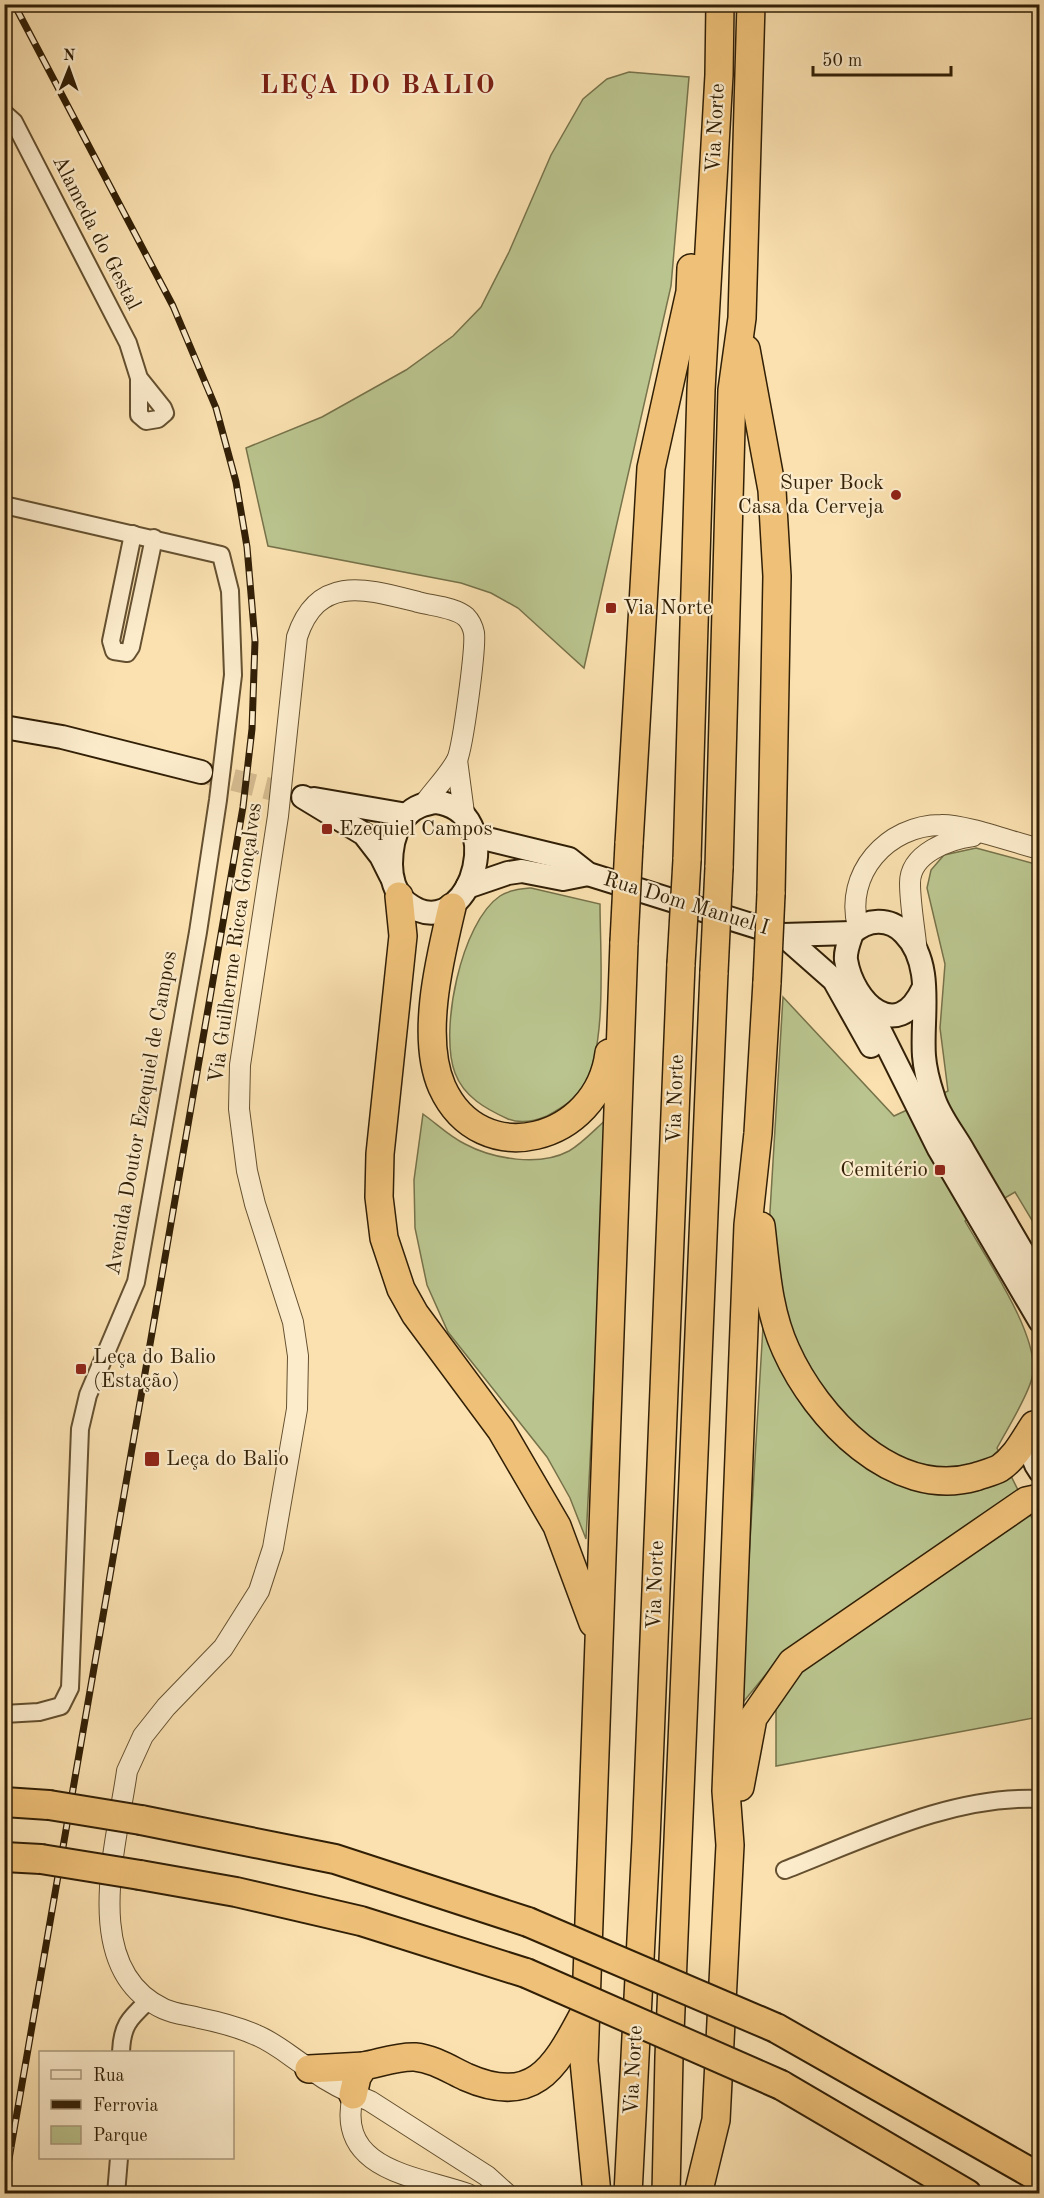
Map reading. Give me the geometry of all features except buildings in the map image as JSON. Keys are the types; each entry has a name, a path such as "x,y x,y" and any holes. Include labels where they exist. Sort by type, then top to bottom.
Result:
{"highway":[{"name":"Via Norte","path":"628,2193 646,1841 687,860 701,390 719,75 720,4"},
{"name":"Via Norte","path":"666,2193 669,2057 719,868 732,390 742,318 751,4"},
{"path":"597,2193 584,2061 597,1633 629,844 651,468 690,292 696,184 719,75"},
{"path":"698,2193 716,2120 730,1845 726,1791 748,1225 758,1133 771,894 777,576 772,490 742,318"},
{"path":"396,887 403,936 380,1154 379,1197 384,1238 401,1289 415,1314 501,1430 557,1526 597,1633"},
{"path":"460,897 433,1015 432,1044 442,1086 453,1106 465,1120 501,1136 526,1137 547,1132 570,1122 590,1103 607,1068 617,969 624,942"},
{"path":"758,1133 761,1227 771,1308 787,1353 808,1390 825,1412 855,1442 877,1459 907,1473 950,1481 968,1479 1000,1468 1016,1453 1036,1420"},
{"path":"730,1845 753,1718 792,1662 1026,1501 1040,1498"},
{"path":"4,1802 49,1805 141,1820 335,1859 528,1922 776,2028 1040,2178"},
{"path":"4,1857 41,1859 236,1892 361,1921 526,1973 781,2085 967,2193"},
{"path":"309,2069 364,2066 413,2057 436,2061 491,2086 511,2089 532,2084 553,2066 586,2010"},
{"path":"353,2095 357,2077 364,2066"}],"main road":[{"path":"4,727 62,737 201,772"},
{"path":"303,797 415,809 448,804 464,813 475,836 475,858 460,897 438,913 421,911 396,887 381,856 364,834 303,797"},
{"path":"396,887 394,844 415,809"},
{"name":"Rua Dom Manuel I","path":"475,836 568,859 588,874 817,950 853,982"},
{"name":"Rua Dom Manuel I","path":"460,897 508,873 522,871 563,879 588,874"},
{"path":"1040,1282 933,1098 924,1058 923,989 917,953 904,933 894,926 882,921 870,922 855,930 846,960 853,982 866,1003 939,1149 1040,1321"},
{"name":"Rua Dom Manuel I","path":"789,940 855,930"},
{"path":"789,940 834,980 908,1112 939,1149"},
{"path":"866,1003 876,1012 900,1015 910,1011 923,989"},
{"path":"1036,1420 1030,1445 1035,1465 1040,1471"}],"street":[{"name":"Alameda do Gestal","path":"4,114 14,122 128,343 139,378"},
{"path":"4,505 154,538 131,647 127,654 114,651 111,641 133,534"},
{"name":"Avenida Doutor Ezequiel de Campos","path":"4,1714 39,1712 61,1706 70,1688 80,1429 88,1395 136,1282 198,932 222,777 233,666 230,591 221,555 154,538"},
{"name":"Via Guilherme Ricca Gonçalves","path":"457,760 462,740 474,641 474,632 466,617 459,612 357,588 337,592 313,606 297,637 278,816 240,1065 239,1109 247,1172 292,1322 298,1356 297,1409 273,1548 259,1591 224,1648 166,1707 143,1736 128,1772 110,1893 109,1924 116,1957 127,1977 148,2001 167,2010 231,2026 260,2037 353,2095 370,2101 487,2176 507,2193"},
{"path":"415,809 457,760"},
{"path":"457,760 464,813"},
{"path":"855,930 854,911 862,874 875,852 915,828 942,824 1040,849"},
{"path":"917,953 910,880 919,863 929,851 953,838 984,835"},
{"path":"785,1870 948,1810 1021,1798 1040,1799"},
{"path":"121,2051 122,2033 129,2019 148,2001"},
{"name":"Via Guilherme Ricca Gonçalves","path":"309,2069 332,2090 359,2145 371,2160 385,2168 468,2193"},
{"name":"Via Guilherme Ricca Gonçalves","path":"352,2128 350,2104 353,2095"},
{"path":"116,2193 119,2159"}],"green space":[{"path":"629,72 689,77 671,286 584,668 518,608 491,593 461,583 268,546 246,448 322,417 406,370 453,336 481,307 509,252 551,155 583,99 607,79"},
{"path":"976,848 1039,865 1039,1232 1015,1192 965,1221 1010,1298 1029,1342 1033,1362 1032,1378 1026,1395 997,1448 1039,1532 1039,1717 776,1766 776,1662 740,1706 783,997 894,1116 948,1091 940,1028 945,964 927,888 931,870 944,855"},
{"path":"531,888 600,904 601,999 596,1049 591,1071 583,1088 572,1100 547,1116 523,1122 508,1119 492,1111 464,1089 455,1073 450,1031 457,978 464,952 474,929 486,909 500,896 511,891"},
{"path":"423,1114 454,1138 476,1149 502,1157 530,1160 557,1156 569,1151 608,1118 586,1539 570,1498 547,1457 448,1332 427,1285 415,1228 414,1180"}],"tunnel":[{"path":"201,772 303,797"}],"railway":[{"path":"4,2188 243,807 252,729 255,641 247,547 236,482 216,408 173,306 14,4"}],"place":[{"name":"Super Bock Casa da Cerveja","path":"896,495"},
{"name":"Via Norte","path":"611,608"},
{"name":"Ezequiel Campos","path":"327,829"},
{"name":"Cemitério","path":"940,1170"},
{"name":"Leça do Balio (Estação)","path":"81,1369"},
{"name":"Leça do Balio","path":"152,1459"}],"district":[{"name":"LEÇA DO BALIO","path":"378,85"}]}
